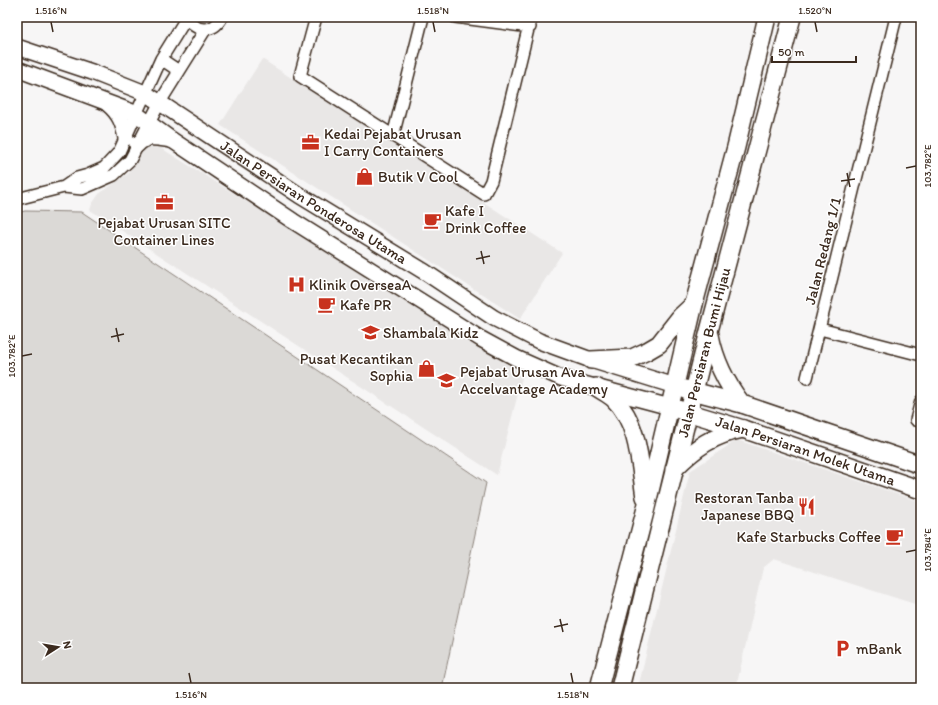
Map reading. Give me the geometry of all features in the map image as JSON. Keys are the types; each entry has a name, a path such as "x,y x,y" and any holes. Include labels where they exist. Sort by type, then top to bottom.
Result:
{"main road":[{"name":"Jalan Persiaran Bumi Hijau","path":"620,688 709,331 792,17"},
{"name":"Jalan Persiaran Bumi Hijau","path":"599,688 646,508 694,304 736,147 766,18"},
{"name":"Jalan Persiaran Ponderosa Utama","path":"17,47 92,72 145,93 299,195 425,272 494,318 539,341 591,360 675,386"},
{"name":"Jalan Persiaran Ponderosa Utama","path":"17,69 135,113 172,140 293,220 481,339 516,358 561,378 670,407"},
{"path":"104,101 117,111 132,141 148,138 172,140"},
{"path":"591,360 632,358 647,351 659,344 681,316 694,304"},
{"path":"709,331 713,352 721,373 742,404"},
{"name":"Jalan Persiaran Molek Utama","path":"675,386 742,404 921,465"},
{"path":"596,387 614,399 623,410 629,422 635,440 646,508"},
{"name":"Jalan Persiaran Molek Utama","path":"670,407 743,429 921,490"},
{"path":"674,469 686,456 714,437 743,429"}],"street":[{"path":"17,199 64,187 82,189 106,180 114,175 130,160 135,113 161,59 187,17 195,27 205,30 216,26 222,17"},
{"path":"316,17 300,76 484,194 491,181 530,22 455,17"},
{"path":"393,136 423,17"},
{"name":"Jalan Redang 1/1","path":"807,378 896,17"},
{"path":"132,141 148,122 205,30"},
{"path":"161,59 179,71"},
{"path":"820,329 921,355"},
{"path":"916,420 921,401"}],"shaded area":[{"path":"262,59 562,253 520,319 220,125"},
{"path":"153,143 523,374 497,475 90,210 99,194 129,173 144,147"},
{"path":"25,211 82,212 486,483 442,688 17,688 17,213"},
{"path":"737,440 921,502 921,606 774,559 763,568 736,688 638,688 690,471"}],"place":[{"name":"Kedai Pejabat Urusan I Carry Containers","path":"311,143"},
{"name":"Butik V Cool","path":"365,177"},
{"name":"Pejabat Urusan SITC Container Lines","path":"164,202"},
{"name":"Kafe I Drink Coffee","path":"432,220"},
{"name":"Klinik OverseaA","path":"296,285"},
{"name":"Kafe PR","path":"327,305"},
{"name":"Shambala Kidz","path":"370,333"},
{"name":"Pusat Kecantikan Sophia","path":"426,368"},
{"name":"Pejabat Urusan Ava Accelvantage Academy","path":"447,381"},
{"name":"Restoran Tanba Japanese BBQ","path":"807,507"},
{"name":"Kafe Starbucks Coffee","path":"894,537"},
{"name":"mBank","path":"843,649"}]}
